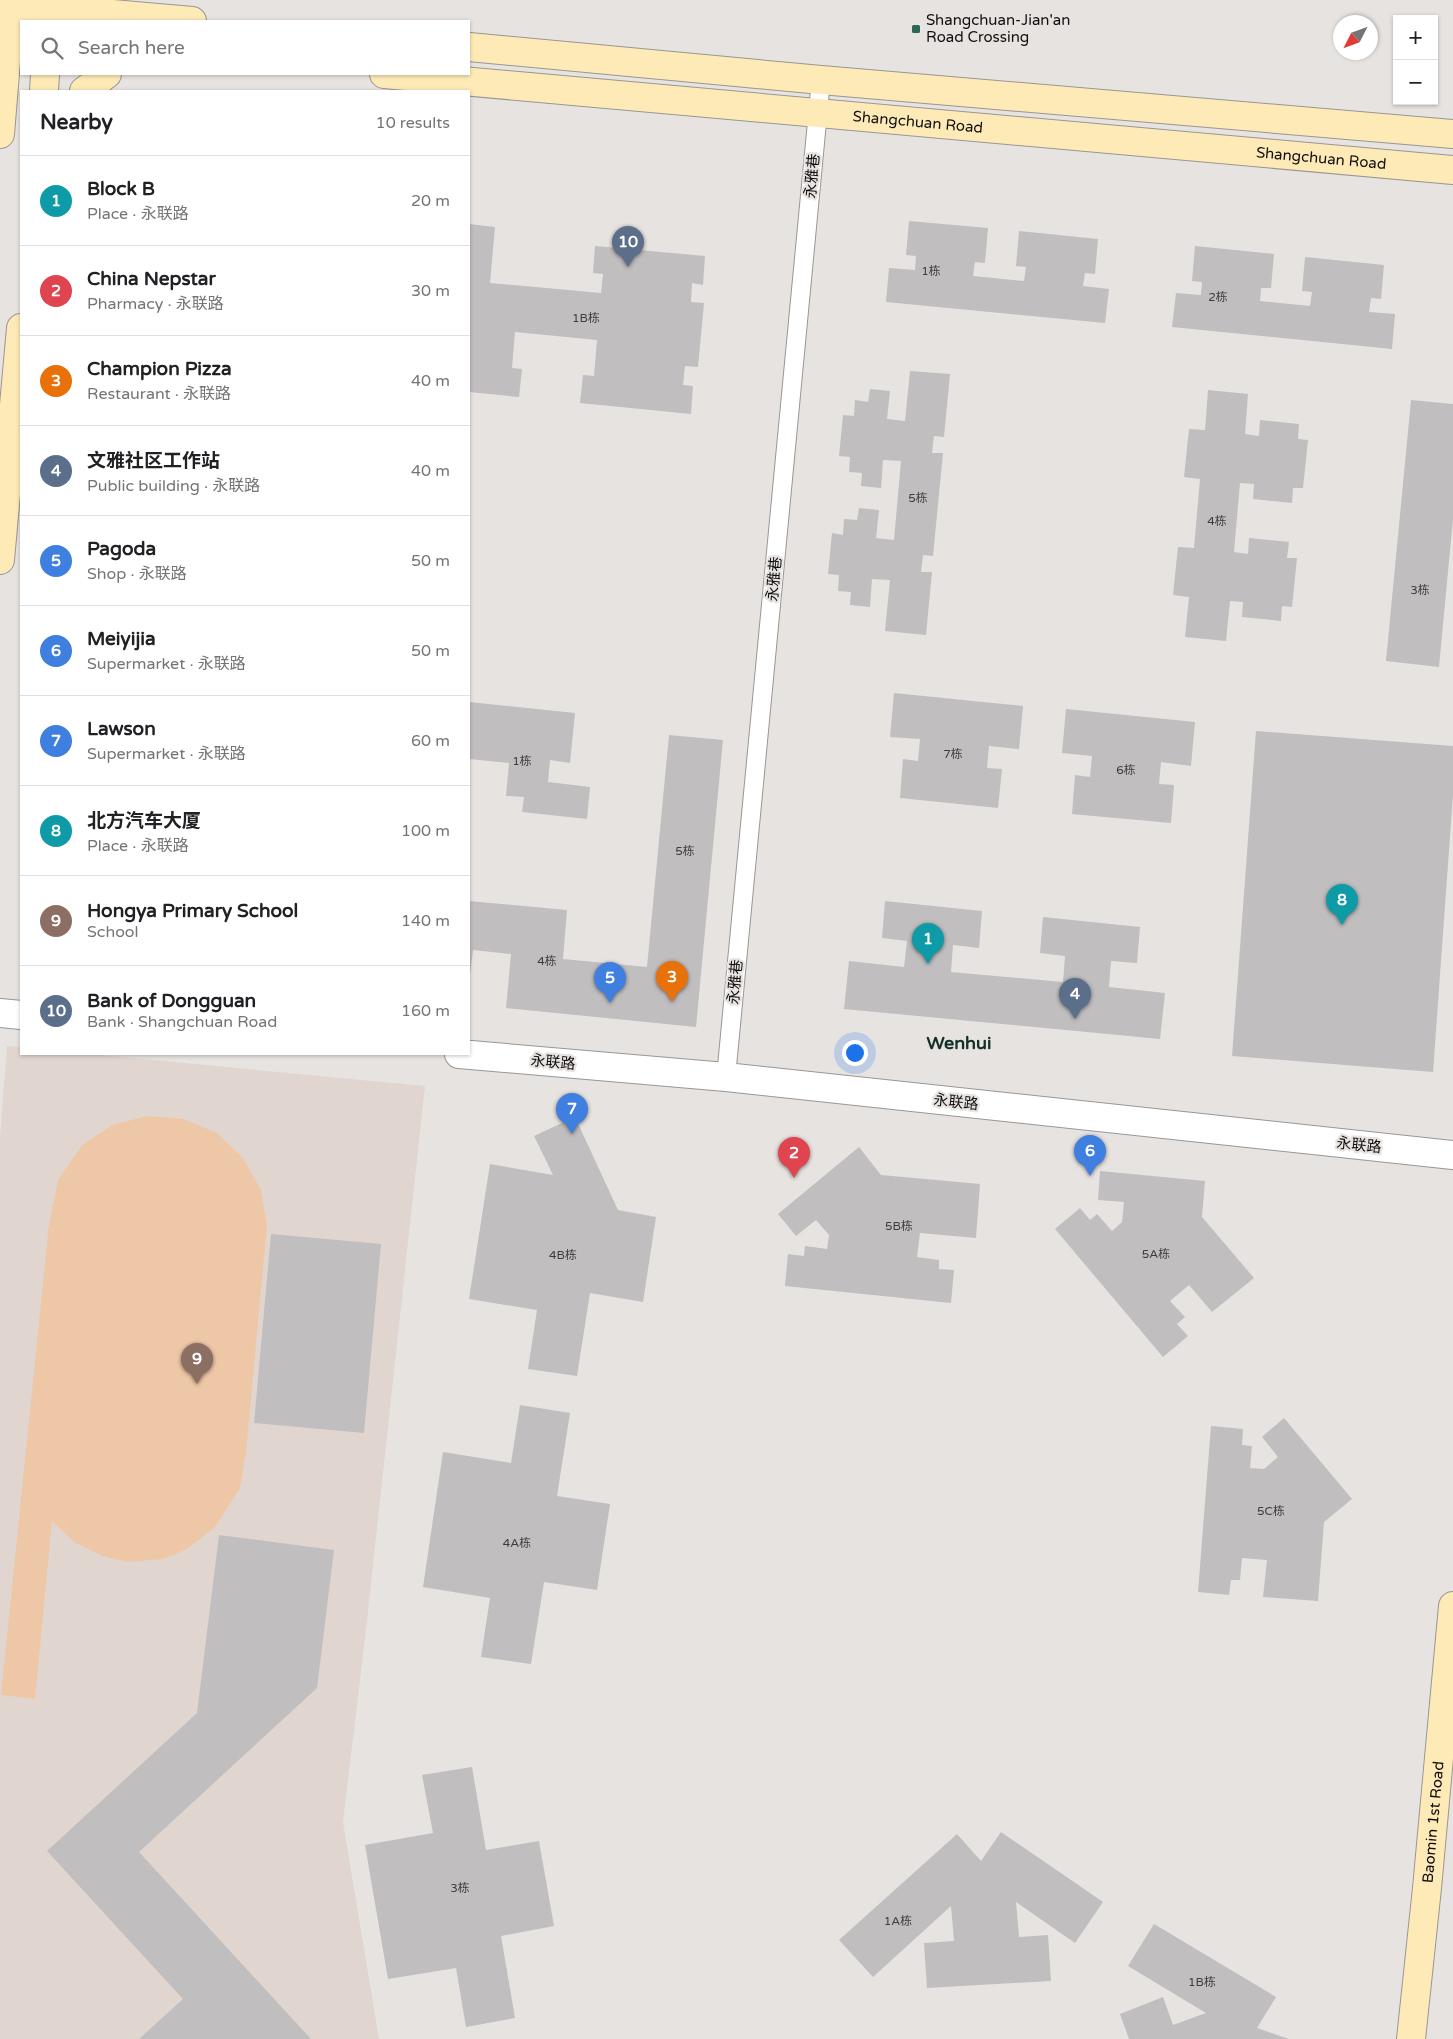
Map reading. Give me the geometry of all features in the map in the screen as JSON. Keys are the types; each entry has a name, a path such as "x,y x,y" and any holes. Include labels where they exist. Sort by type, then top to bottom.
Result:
{"main road":[{"path":"138,0 182,20"},
{"path":"0,134 10,40 8,3 51,10 182,20"},
{"path":"470,47 821,80 1453,134"},
{"path":"44,90 45,75"},
{"path":"85,90 106,75"},
{"name":"Shangchuan Road","path":"395,75 1453,170"},
{"path":"0,560 20,339"},
{"name":"Baomin 1st Road","path":"1411,2039 1453,1606"}],"street":[{"path":"0,1013 20,1015"},
{"name":"永联路","path":"470,1055 726,1077 1453,1155"}],"lane":[{"name":"永雅巷","path":"726,1077 821,80"}],"shaded area":[{"path":"7,1046 20,1047 20,1055 100,1055 425,1086 366,1630 343,1822 379,2039 0,2039 0,1137"},
{"path":"147,1116 183,1119 217,1133 243,1158 261,1190 267,1226 246,1452 240,1488 215,1527 187,1549 164,1559 127,1562 103,1556 74,1542 52,1521 35,1699 1,1695 49,1224 58,1180 82,1145 112,1125"}],"building":[{"path":"909,221 988,228 985,263 975,262 973,276 1024,281 1026,267 1016,266 1019,231 1098,239 1095,274 1085,273 1083,286 1109,289 1105,323 886,302 889,268 915,270 916,256 906,255"},
{"path":"470,224 495,227 490,283 601,293 603,274 593,273 595,246 705,256 703,285 692,283 691,302 704,303 698,367 685,366 683,385 693,386 691,414 580,403 583,375 594,376 597,340 515,332 512,368 522,369 519,397 470,392"},
{"path":"1195,246 1274,254 1271,288 1261,288 1260,301 1310,306 1312,292 1302,291 1305,257 1384,265 1381,299 1371,298 1369,312 1395,314 1392,349 1172,327 1176,293 1201,295 1202,282 1192,281"},
{"path":"910,371 950,374 944,437 934,436 932,453 943,453 933,556 923,555 921,572 932,572 926,635 885,631 890,580 872,579 870,607 850,605 851,592 838,591 839,575 828,574 832,533 843,535 844,519 857,520 859,508 879,510 876,538 894,540 901,461 883,460 881,488 861,486 862,473 849,472 850,457 839,456 843,415 854,416 855,400 868,402 870,389 890,391 887,419 905,421"},
{"path":"1208,390 1248,394 1245,434 1259,436 1260,420 1299,424 1298,439 1308,440 1303,488 1293,488 1292,503 1253,499 1254,484 1240,483 1234,552 1248,554 1249,538 1289,542 1287,558 1297,558 1292,607 1282,606 1281,621 1242,617 1243,602 1230,601 1226,641 1185,637 1189,597 1173,595 1178,547 1194,548 1200,479 1184,477 1189,429 1205,430"},
{"path":"1411,400 1453,404 1453,519 1439,667 1386,661"},
{"path":"894,693 1023,706 1019,749 989,746 987,768 1002,769 998,808 900,798 903,759 918,761 920,739 890,737"},
{"path":"470,702 575,713 570,763 550,760 548,782 590,787 587,819 522,812 524,797 506,796 509,763 470,759"},
{"path":"1066,709 1195,722 1191,766 1161,762 1159,784 1174,785 1171,823 1072,814 1075,775 1090,777 1092,756 1062,753"},
{"path":"1256,731 1453,746 1453,795 1433,1072 1232,1056"},
{"path":"669,735 723,740 696,1027 506,1008 511,954 473,950 470,976 470,901 567,910 563,959 647,967"},
{"path":"885,901 982,911 979,948 953,945 951,972 1063,982 1065,956 1040,953 1043,917 1140,927 1137,963 1111,961 1109,987 1165,993 1160,1039 844,1009 849,961 904,967 907,941 882,938"},
{"path":"575,1117 618,1210 656,1217 643,1302 590,1293 577,1376 528,1369 537,1310 469,1299 490,1164 553,1175 534,1136"},
{"path":"859,1147 881,1175 980,1184 976,1238 920,1233 917,1257 939,1260 939,1269 954,1270 951,1303 785,1286 788,1254 804,1256 805,1246 827,1249 829,1235 816,1220 796,1236 778,1214"},
{"path":"1100,1171 1205,1181 1202,1217 1254,1278 1212,1312 1189,1285 1170,1301 1185,1317 1177,1324 1188,1336 1163,1357 1055,1229 1080,1208 1090,1220 1097,1214 1112,1231 1122,1222 1124,1202 1098,1200"},
{"path":"271,1234 381,1244 364,1433 254,1423"},
{"path":"520,1405 570,1413 557,1496 610,1504 597,1590 544,1582 531,1664 481,1657 490,1598 423,1587 443,1452 511,1463"},
{"path":"1284,1418 1352,1499 1324,1522 1318,1601 1263,1597 1267,1560 1242,1558 1240,1580 1231,1580 1229,1595 1198,1592 1211,1426 1243,1429 1242,1445 1252,1446 1250,1468 1264,1469 1278,1457 1262,1437"},
{"path":"219,1535 334,1550 317,1688 139,1852 311,2039 139,2039 183,1999 47,1851 197,1713"},
{"path":"472,1767 486,1850 539,1841 554,1926 501,1936 515,2018 466,2027 456,1968 388,1979 365,1845 433,1833 422,1775"},
{"path":"1001,1832 1103,1902 1075,1943 1016,1902 1019,1937 1048,1935 1051,1981 927,1988 924,1943 954,1941 951,1906 873,1977 839,1940 957,1834 981,1861"},
{"path":"1154,1924 1276,1997 1257,2028 1289,2039 1129,2039 1120,2014 1163,1997 1173,2025 1206,2013 1128,1966"}],"place":[{"name":"Shangchuan-Jian'an Road Crossing","path":"916,29"},
{"name":"Bank of Dongguan","path":"628,267"},
{"name":"北方汽车大厦","path":"1342,925"},
{"name":"Block B","path":"928,964"},
{"name":"Champion Pizza","path":"672,1002"},
{"name":"Pagoda","path":"610,1003"},
{"name":"文雅社区工作站","path":"1075,1019"},
{"name":"Lawson","path":"572,1134"},
{"name":"Meiyijia","path":"1090,1176"},
{"name":"China Nepstar","path":"794,1178"},
{"name":"Hongya Primary School","path":"197,1384"}],"district":[{"name":"Wenhui","path":"959,1043"}]}
